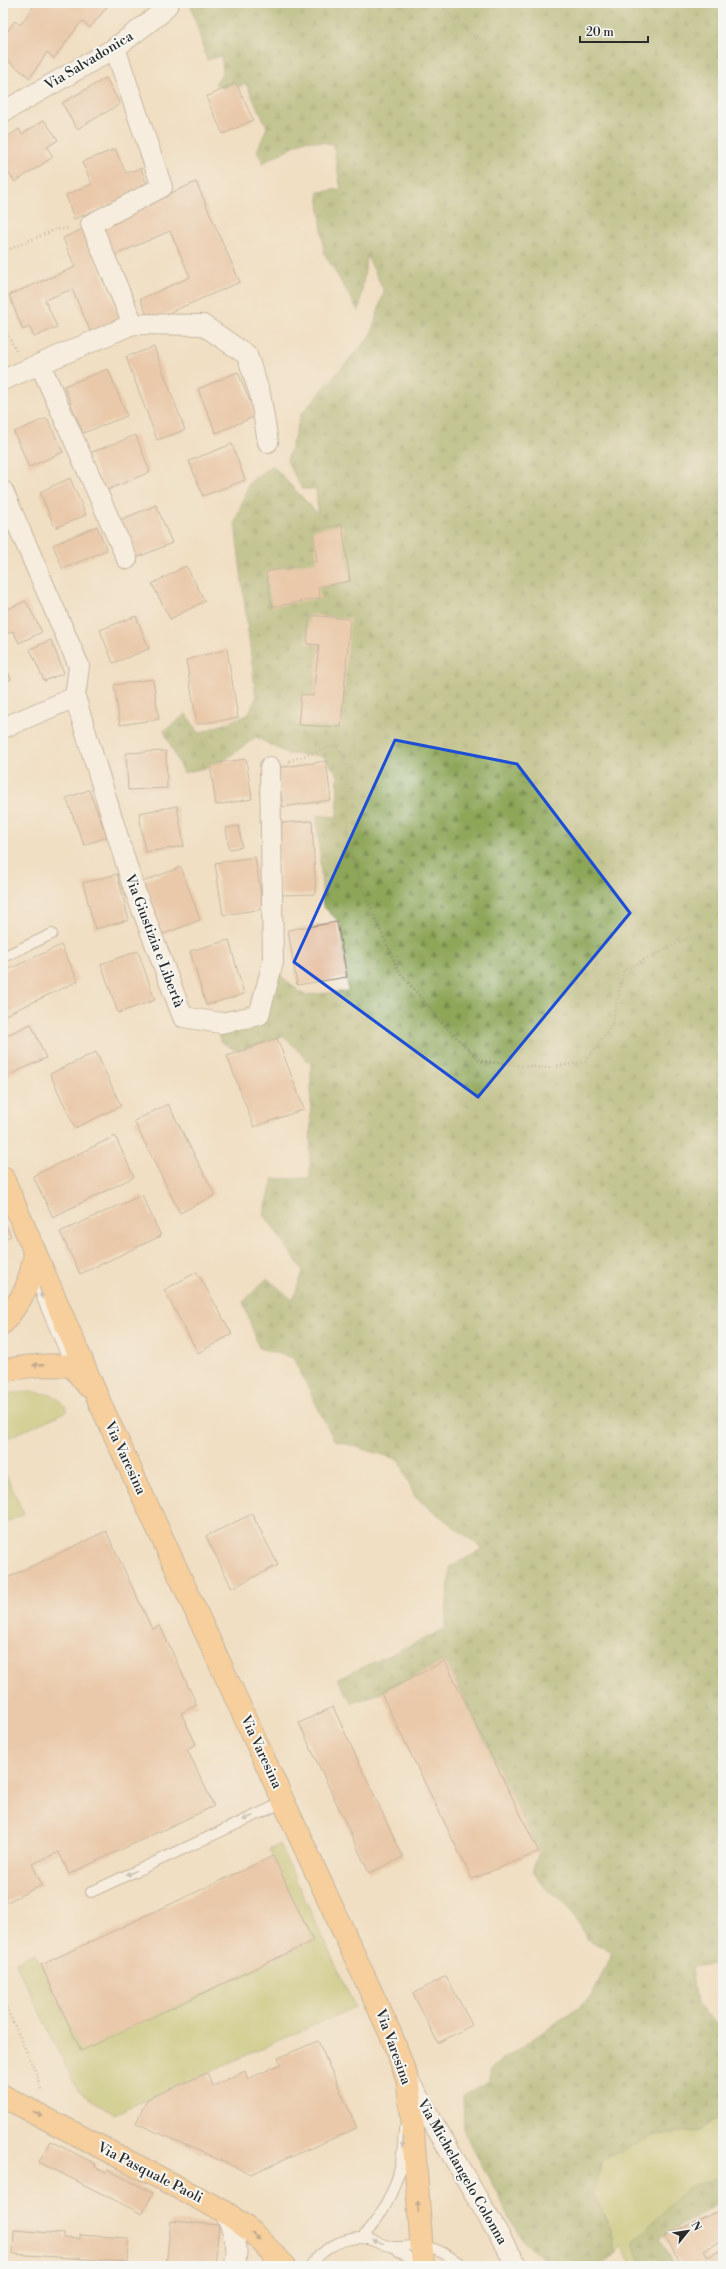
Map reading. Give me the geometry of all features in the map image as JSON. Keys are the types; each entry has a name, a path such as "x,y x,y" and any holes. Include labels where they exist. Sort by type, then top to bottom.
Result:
{"main road":[{"name":"Via Varesina","path":"3,1178 100,1403 281,1804 391,2035 407,2078 412,2117 419,2259"},
{"path":"3,1323 22,1300 29,1285 35,1254"},
{"path":"3,1371 26,1366 51,1364 72,1366 85,1381 100,1403"},
{"name":"Via Pasquale Paoli","path":"3,2096 225,2212 252,2232 285,2266"}],"street":[{"name":"Via Salvadonica","path":"3,112 115,48 161,13 169,3"},
{"path":"115,48 162,187 90,224 133,324"},
{"path":"3,380 133,324 202,325 247,356 260,394 268,442"},
{"path":"32,367 126,559"},
{"path":"3,491 79,666 75,697 3,728"},
{"name":"Via Giustizia e Libertà","path":"75,697 132,883 183,1018 221,1023 259,1014 273,962 270,768"},
{"name":"Via Michelangelo Colonna","path":"407,2078 517,2266"},
{"path":"225,2212 236,2239 237,2250 234,2266"}],"lane":[{"path":"3,957 52,934"},
{"name":"Via Varesina","path":"35,1254 42,1298 72,1366 108,1436 281,1804 384,2035 400,2078 405,2116 400,2166 385,2207 376,2222 362,2238"},
{"path":"91,1892 281,1804"},
{"path":"310,2266 318,2256 332,2245 347,2240 362,2238 393,2247 419,2259"},
{"path":"393,2247 406,2256 419,2259 436,2250 463,2266"}],"path":[{"path":"438,3 479,42"},
{"path":"3,252 54,230"},
{"path":"3,325 32,367"},
{"path":"270,768 336,745 347,763 348,849 372,911 398,970 442,1023 480,1061 545,1068 585,1062 612,1025 624,970 692,936 723,934"},
{"path":"3,2000 37,2075 49,2121"}],"highlighted area":[{"path":"395,740 517,764 630,913 478,1097 294,962"}],"green space":[{"path":"190,3 723,3 723,1974 718,1963 691,1967 696,2004 723,2029 723,2114 700,2130 655,2135 602,2160 593,2195 608,2221 615,2253 601,2266 542,2266 545,2260 522,2240 464,2132 463,2096 490,2081 490,2069 591,1998 612,1952 587,1939 565,1902 547,1890 532,1871 539,1852 445,1661 381,1693 352,1703 338,1679 445,1629 450,1567 483,1549 415,1497 399,1460 334,1440 293,1358 259,1348 243,1302 267,1278 293,1300 303,1271 264,1214 273,1179 310,1178 311,1064 284,1036 237,1051 220,1041 217,1026 255,1009 280,975 304,995 348,991 341,924 323,906 317,815 337,817 338,775 323,756 288,754 256,737 218,765 183,773 164,731 186,714 199,733 248,715 256,698 235,523 249,483 272,465 318,514 316,489 302,489 287,461 301,414 371,335 384,291 367,256 359,312 324,253 318,192 341,189 333,144 305,140 263,163 257,151 267,127 246,84 226,91 215,84 223,72 221,56 207,60"},
{"path":"33,1392 58,1398 68,1411 3,1440 3,1397 12,1393"},
{"path":"3,1469 24,1514 3,1524"},
{"path":"279,1844 355,2007 114,2114 78,2091 15,1962 35,1953 81,2050 313,1941 269,1849"},
{"path":"723,2114 723,2176 686,2189 633,2242 641,2266 633,2266 620,2246 615,2253 608,2221 593,2195 602,2160 655,2135 700,2130"},
{"path":"723,2176 723,2200 660,2238 675,2266 641,2266 633,2242 686,2189"}],"building":[{"path":"36,3 110,3 90,28 82,21 54,58 47,52 30,78 3,57 3,37 15,21 20,25"},
{"path":"106,78 120,104 77,129 62,103"},
{"path":"236,83 253,120 223,134 206,97"},
{"path":"44,120 58,140 47,147 53,157 15,182 3,165 3,140 19,129 22,134"},
{"path":"115,149 126,173 141,168 148,188 74,219 66,195 92,184 82,162"},
{"path":"196,182 240,282 150,321 140,299 190,277 170,231 115,255 101,224"},
{"path":"83,229 121,321 91,333 72,289 45,300 57,327 34,337 30,327 23,330 9,295 75,267 63,238"},
{"path":"154,347 185,430 157,440 126,357"},
{"path":"108,369 127,416 83,433 64,386"},
{"path":"238,372 256,416 216,433 198,389"},
{"path":"47,418 63,452 29,467 14,432"},
{"path":"136,435 150,472 105,491 90,453"},
{"path":"232,444 245,480 203,496 189,461"},
{"path":"70,478 86,515 55,528 40,492"},
{"path":"156,505 172,543 136,558 120,520"},
{"path":"342,524 350,581 318,587 320,598 272,607 266,572 317,561 313,530"},
{"path":"97,526 107,550 63,569 53,545"},
{"path":"186,566 205,601 170,619 152,584"},
{"path":"26,601 42,632 19,643 13,631 3,636 3,611"},
{"path":"309,615 350,619 341,727 298,725 301,694 313,696 319,645 307,644"},
{"path":"136,616 149,649 113,663 100,630"},
{"path":"51,640 64,673 44,681 30,649"},
{"path":"227,649 238,718 197,724 186,660"},
{"path":"3,662 11,679 3,683"},
{"path":"153,679 159,719 120,725 114,685"},
{"path":"166,751 167,788 128,790 126,753"},
{"path":"246,759 252,799 216,805 210,764"},
{"path":"326,761 331,800 283,807 277,768"},
{"path":"89,790 107,837 84,845 66,798"},
{"path":"177,806 184,846 145,852 139,813"},
{"path":"312,821 316,894 281,895 277,823"},
{"path":"239,826 242,847 229,849 226,828"},
{"path":"255,857 263,909 223,915 215,863"},
{"path":"181,867 200,920 161,935 142,882"},
{"path":"117,874 129,920 95,929 83,883"},
{"path":"337,922 347,977 297,985 288,930"},
{"path":"229,940 244,994 206,1005 190,951"},
{"path":"61,945 78,981 3,1016 3,972"},
{"path":"138,951 155,1000 118,1013 101,964"},
{"path":"31,1024 46,1058 3,1078 3,1037"},
{"path":"277,1038 304,1109 254,1127 227,1056"},
{"path":"96,1052 121,1106 75,1128 50,1074"},
{"path":"168,1104 215,1195 180,1213 134,1121"},
{"path":"115,1136 134,1177 53,1217 33,1176"},
{"path":"142,1195 161,1236 80,1274 60,1232"},
{"path":"3,1220 11,1236 3,1240"},
{"path":"197,1272 232,1334 198,1353 164,1290"},
{"path":"252,1514 278,1565 232,1588 206,1536"},
{"path":"106,1531 152,1629 160,1626 197,1705 181,1713 196,1744 187,1749 214,1806 69,1874 59,1852 32,1864 42,1885 3,1904 3,1580"},
{"path":"445,1661 539,1852 472,1879 381,1693"},
{"path":"333,1707 403,1857 369,1873 299,1723"},
{"path":"273,1856 313,1941 81,2051 41,1965"},
{"path":"446,1976 472,2025 438,2043 413,1994"},
{"path":"318,2041 357,2128 251,2174 136,2123 147,2099 207,2073 213,2086 245,2071 248,2079 281,2064 278,2058"},
{"path":"50,2141 96,2164 95,2167 106,2173 108,2170 153,2193 142,2214 39,2162"},
{"path":"723,2209 723,2241 704,2250 708,2257 723,2249 723,2266 682,2266 664,2236"},
{"path":"171,2221 219,2225 215,2266 166,2266"},
{"path":"14,2230 64,2234 64,2238 80,2239 80,2235 128,2238 127,2262 13,2254"}]}
